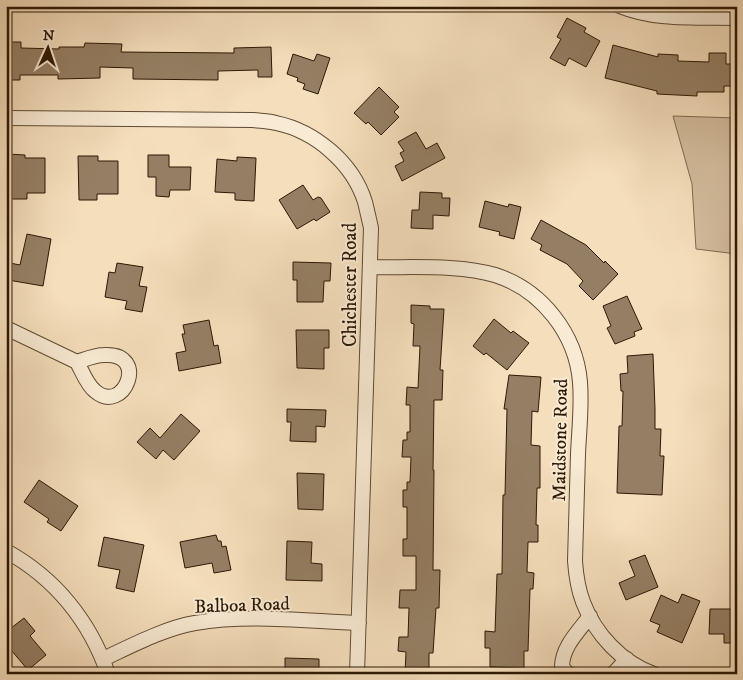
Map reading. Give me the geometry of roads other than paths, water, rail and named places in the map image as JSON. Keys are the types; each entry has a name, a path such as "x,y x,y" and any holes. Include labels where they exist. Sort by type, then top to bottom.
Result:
{"street":[{"path":"620,6 641,14 657,16 737,18"},
{"name":"Chichester Road","path":"6,118 253,120 276,122 311,136 330,150 347,167 365,201 371,228 357,674"},
{"name":"Maidstone Road","path":"370,267 463,269 496,276 535,297 551,312 562,327 575,353 581,384 575,561 577,581 583,602 593,623 608,643 627,659 654,674"},
{"path":"6,328 78,362"},
{"path":"6,551 32,567 52,583 73,606 90,633 108,674"},
{"path":"568,674 562,667 562,656 590,616"},
{"name":"Balboa Road","path":"103,659 194,623 248,619 358,623"},
{"path":"614,674 627,659"}]}
